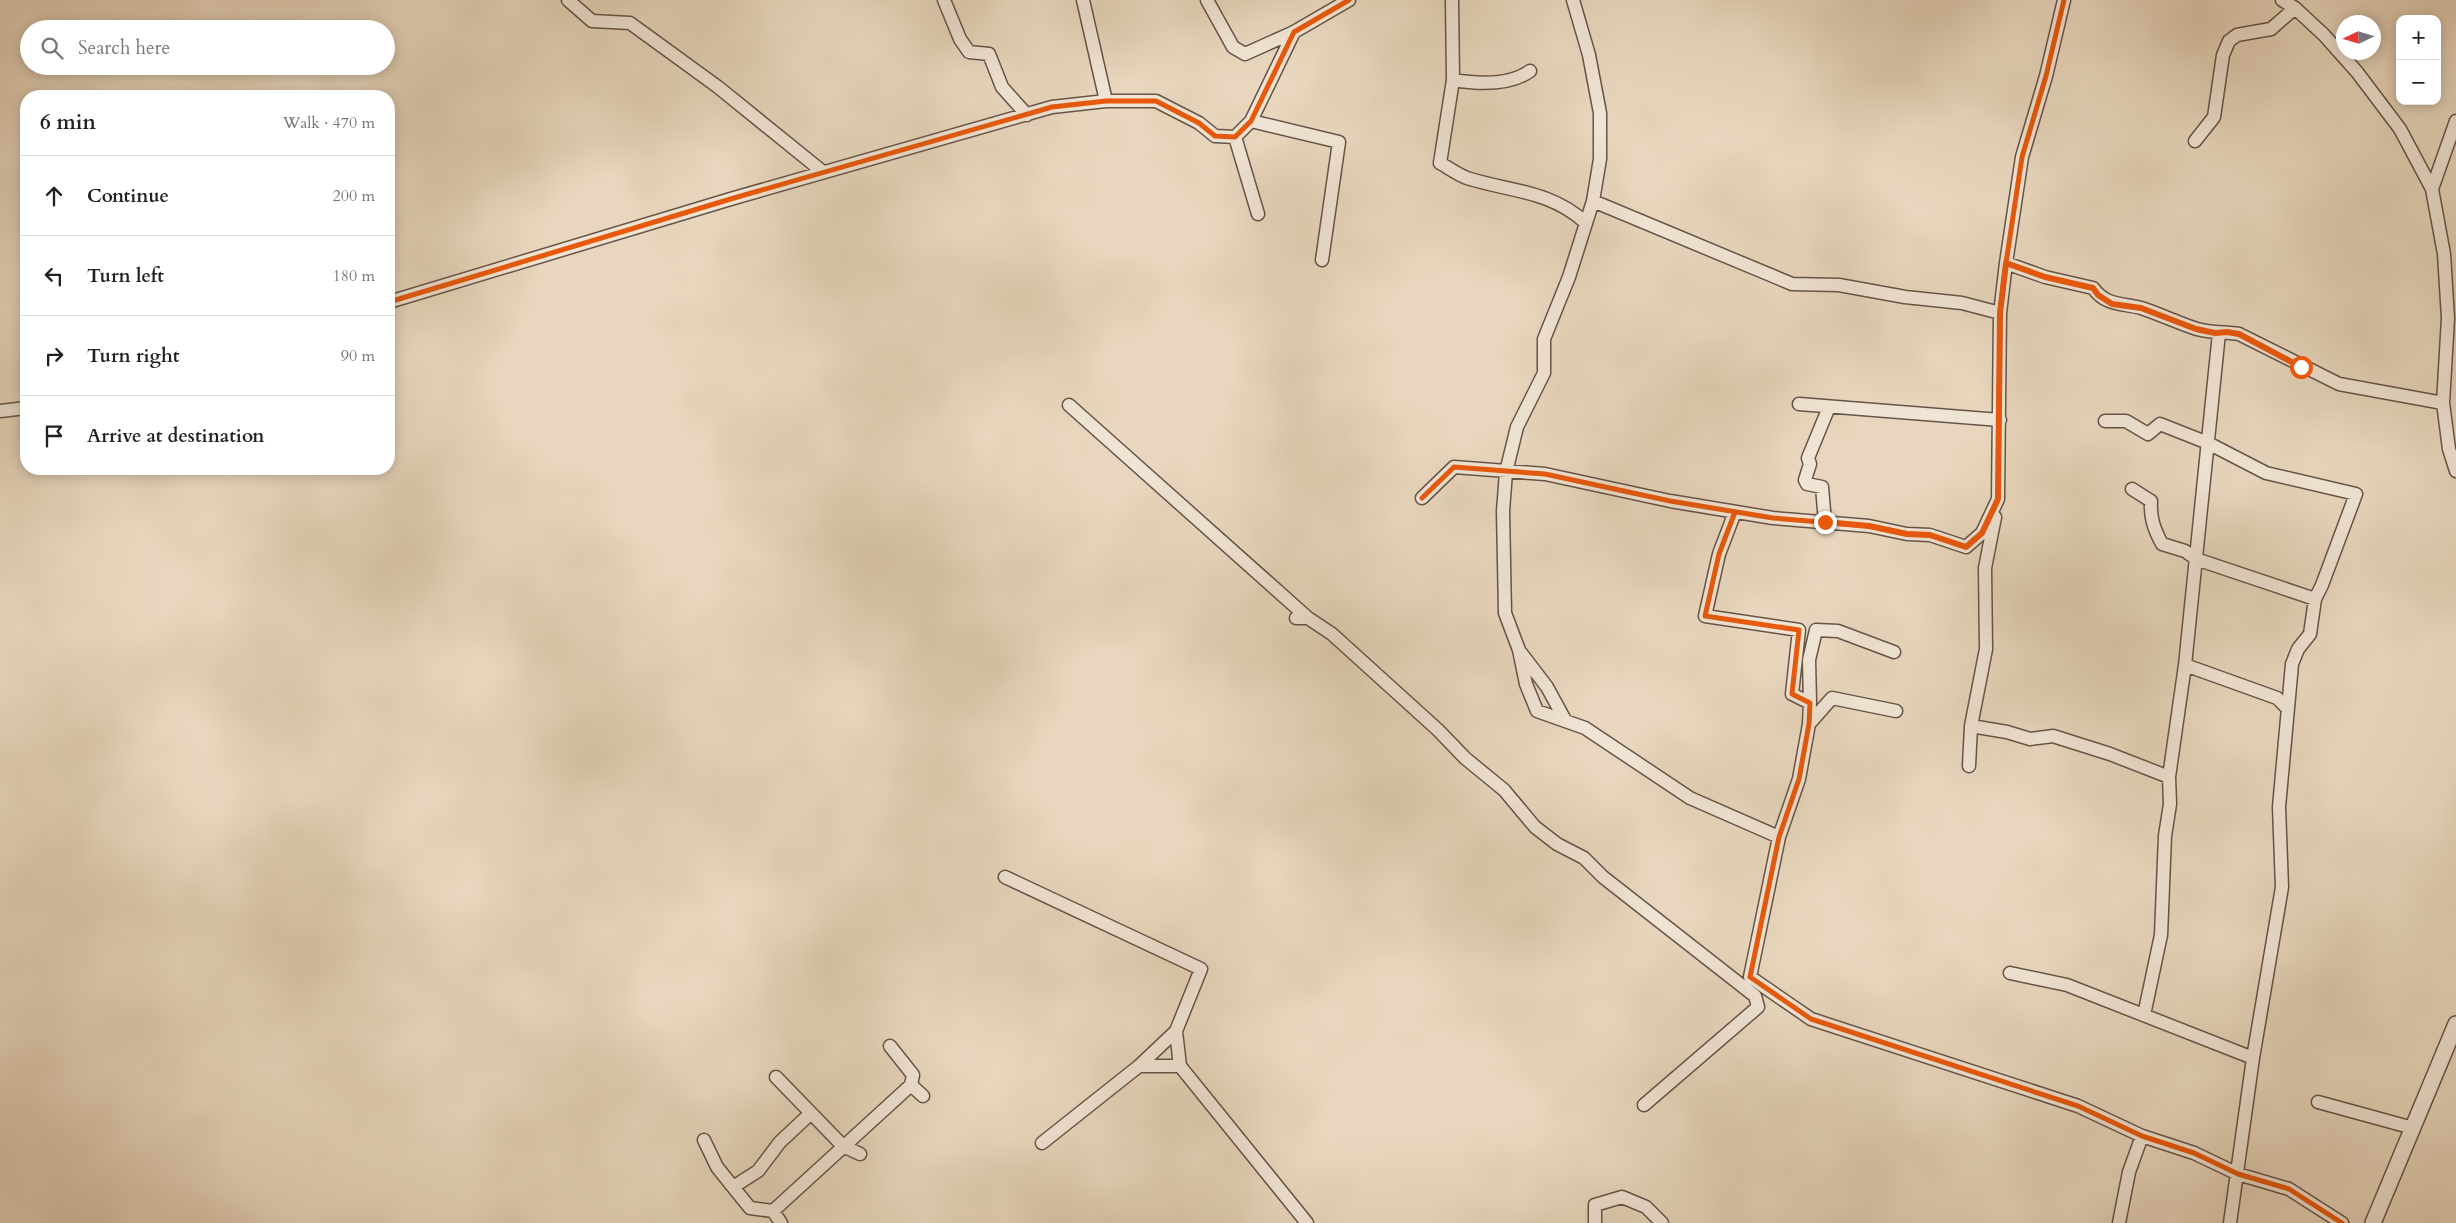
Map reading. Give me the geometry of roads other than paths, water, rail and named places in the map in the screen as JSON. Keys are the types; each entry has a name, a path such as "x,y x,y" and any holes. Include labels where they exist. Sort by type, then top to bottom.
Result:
{"street":[{"path":"568,0 592,21 630,23 718,87 823,172"},
{"path":"944,0 960,40 969,52 989,54 1002,87 1026,115"},
{"path":"1083,0 1106,101"},
{"path":"1207,0 1233,47 1244,54 1294,32 1329,5 1349,0"},
{"path":"1452,0 1453,80 1440,163 1466,178 1525,190 1571,210 1586,222"},
{"path":"1573,0 1589,55 1600,114 1600,159 1593,201 1569,277 1544,338 1544,373 1517,427 1506,472 1503,511 1506,613 1519,650 1526,684 1537,712 1585,728 1690,798 1779,837"},
{"path":"1969,766 1971,726 1986,648 1985,568 1998,499 2000,313 2006,263 2022,157 2046,76 2064,0"},
{"path":"2282,0 2295,8 2324,35 2357,72 2400,129 2432,189 2450,279 2443,402 2449,449 2456,471"},
{"path":"2195,141 2214,117 2223,56 2229,41 2237,35 2271,29 2295,8"},
{"path":"395,300 823,172 1052,107 1106,101 1156,101 1199,124 1215,136 1235,137 1251,121 1294,32"},
{"path":"1453,80 1479,84 1521,78 1530,71"},
{"path":"1251,121 1339,142 1322,260"},
{"path":"2432,189 2456,121"},
{"path":"1235,137 1258,214"},
{"path":"1593,201 1792,284 1839,285 1905,297 1962,303 2000,313"},
{"path":"2006,263 2045,277 2093,288 2098,295 2112,304 2141,308 2196,329 2239,334 2339,384 2443,402"},
{"path":"2144,1015 2161,935 2165,836 2170,804 2169,777 2185,664 2219,333"},
{"path":"1799,404 2000,420"},
{"path":"1069,405 1302,618 1332,634 1438,730 1465,758 1504,790 1534,826 1557,844 1584,858 1603,877 1755,996 1758,1007 1644,1105"},
{"path":"1825,522 1822,487 1808,484 1805,480 1810,464 1808,458 1829,407"},
{"path":"0,411 20,409"},
{"path":"2105,421 2126,421 2148,434 2160,424 2208,443 2266,473 2356,494 2322,586 2314,599 2310,634 2298,649 2292,664 2288,730 2279,807 2282,887 2253,1058 2230,1223"},
{"path":"1422,498 1454,466 1545,474 1670,501 1735,512 1869,526 1907,534 1930,535 1966,547 1982,533 1998,499"},
{"path":"2132,489 2150,501 2150,515 2154,529 2162,544 2185,551 2196,559 2314,599"},
{"path":"1735,512 1719,554 1705,616 1799,630 1792,694 1810,703"},
{"path":"1894,652 1838,631 1816,630 1809,660 1809,724 1800,779 1779,837 1750,977 1811,1019 2078,1106 2142,1136 2194,1153 2238,1174 2289,1189 2342,1223"},
{"path":"1519,650 1547,687 1565,720"},
{"path":"2185,664 2277,698 2288,709"},
{"path":"1809,724 1832,698 1896,711"},
{"path":"1971,726 2008,732 2030,739 2053,736 2110,754 2169,777"},
{"path":"1004,877 1201,969 1176,1031 1140,1066 1042,1143"},
{"path":"2010,973 2067,985 2253,1058"},
{"path":"2373,1223 2456,1024"},
{"path":"1176,1031 1180,1066 1307,1223"},
{"path":"704,1140 717,1166 750,1208 773,1211 808,1182 843,1146 911,1084 912,1075 890,1046"},
{"path":"1140,1066 1180,1066"},
{"path":"776,1076 843,1146 860,1154"},
{"path":"911,1084 923,1096"},
{"path":"2318,1102 2413,1128"},
{"path":"733,1187 758,1171 780,1142 811,1113"},
{"path":"2119,1223 2129,1172 2142,1136"},
{"path":"1595,1223 1595,1205 1622,1197 1646,1207 1662,1223"},
{"path":"773,1211 781,1223"}]}
